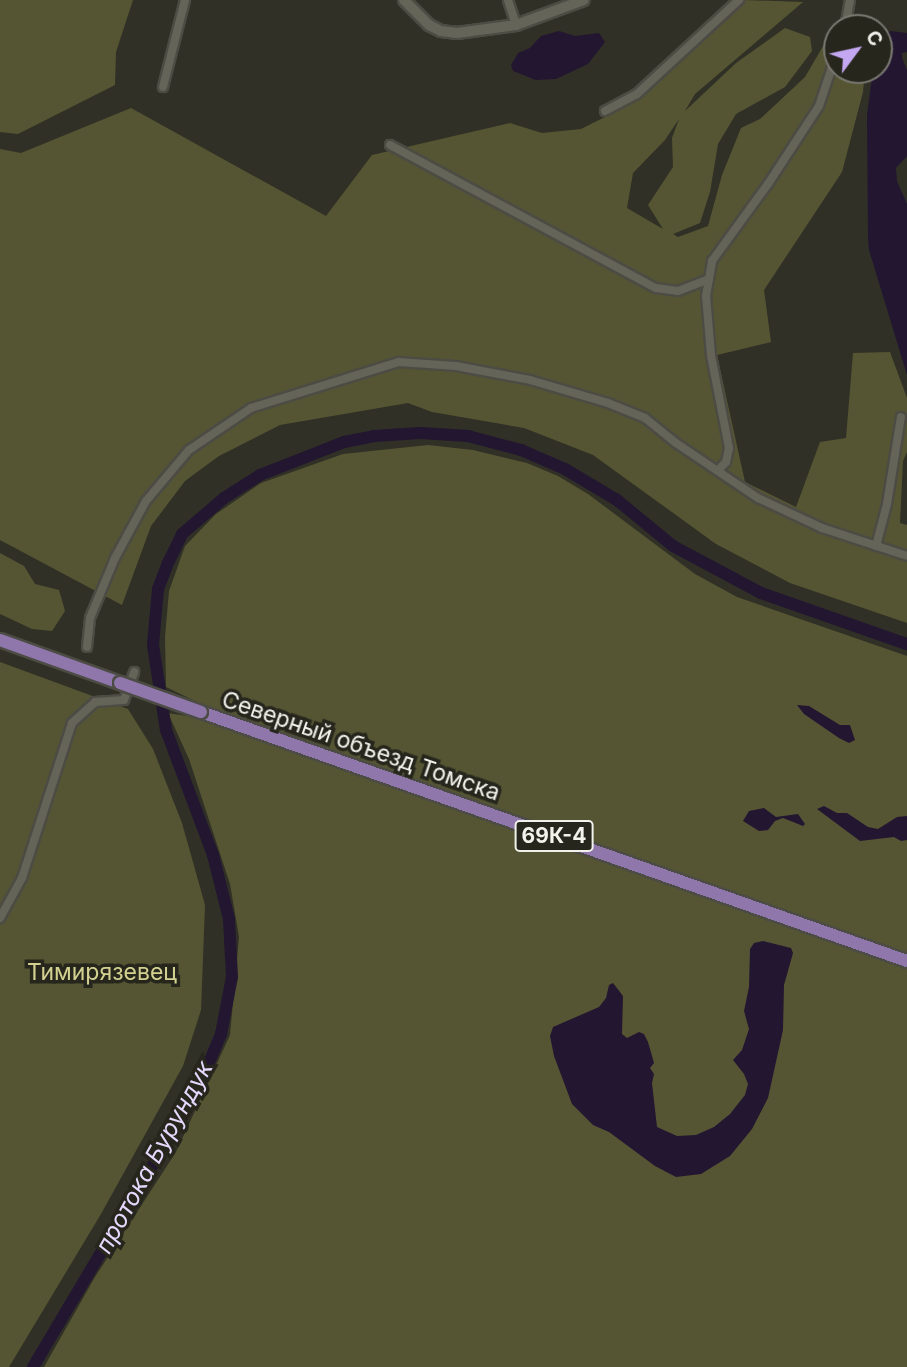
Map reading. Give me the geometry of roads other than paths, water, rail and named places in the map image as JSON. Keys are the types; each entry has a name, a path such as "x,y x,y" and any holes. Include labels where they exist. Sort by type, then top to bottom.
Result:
{"main road":[{"name":"Северный объезд Томска","path":"0,640 907,961"}],"street":[{"path":"163,87 185,0"},
{"path":"404,0 429,25 441,31 483,31 516,25 584,0"},
{"path":"508,0 516,25"},
{"path":"605,111 637,94 739,0"},
{"path":"718,470 726,461 729,448 710,355 706,296 712,261 768,184 819,106 826,84"},
{"path":"390,145 656,288 678,291 709,279"},
{"path":"87,647 90,618 116,558 146,501 189,450 251,408 392,363 456,366 530,380 608,403 645,418 676,443 758,498 821,528 907,556"},
{"path":"876,546 887,504 901,417"},
{"path":"0,918 22,878 72,723 95,702 124,700 134,673"}],"waterway":[{"name":"протока Бурундук","path":"33,1367 198,1089 221,1034 232,977 229,919 213,855 166,730 153,645 158,589 182,534 224,498 260,475 344,442 374,436 421,433 468,436 521,450 565,469 617,500 673,546 761,593 907,644"}],"park label":[{"name":"Тимирязевец","path":"102,972"}]}
